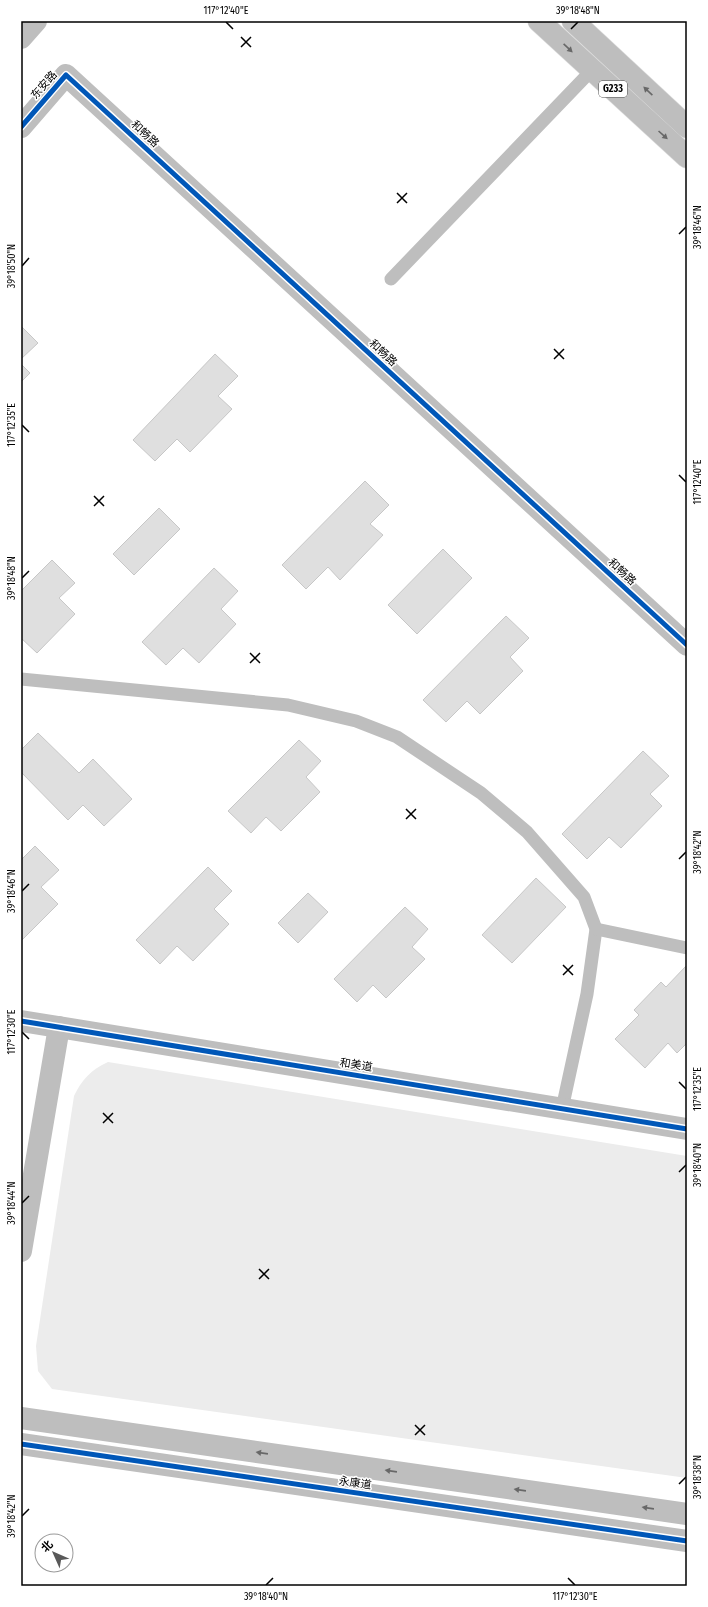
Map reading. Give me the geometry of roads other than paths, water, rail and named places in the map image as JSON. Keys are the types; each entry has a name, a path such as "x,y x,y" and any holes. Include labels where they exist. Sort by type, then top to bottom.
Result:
{"main road":[{"path":"21,38 36,21"},
{"name":"G233","path":"539,21 687,157"},
{"name":"G233","path":"573,21 687,127"},
{"name":"东安路","path":"21,127 66,75"},
{"name":"和畅路","path":"66,75 687,645"},
{"name":"和美道","path":"21,1021 687,1129"},
{"path":"21,1251 60,1027"},
{"name":"永康道","path":"21,1418 687,1514"},
{"name":"永康道","path":"21,1444 687,1542"}],"lane":[{"path":"391,279 592,70"},
{"path":"21,680 288,705 356,721 397,737 481,793 527,832 584,897 596,929 587,994 562,1109"},
{"path":"596,929 687,948"}]}
